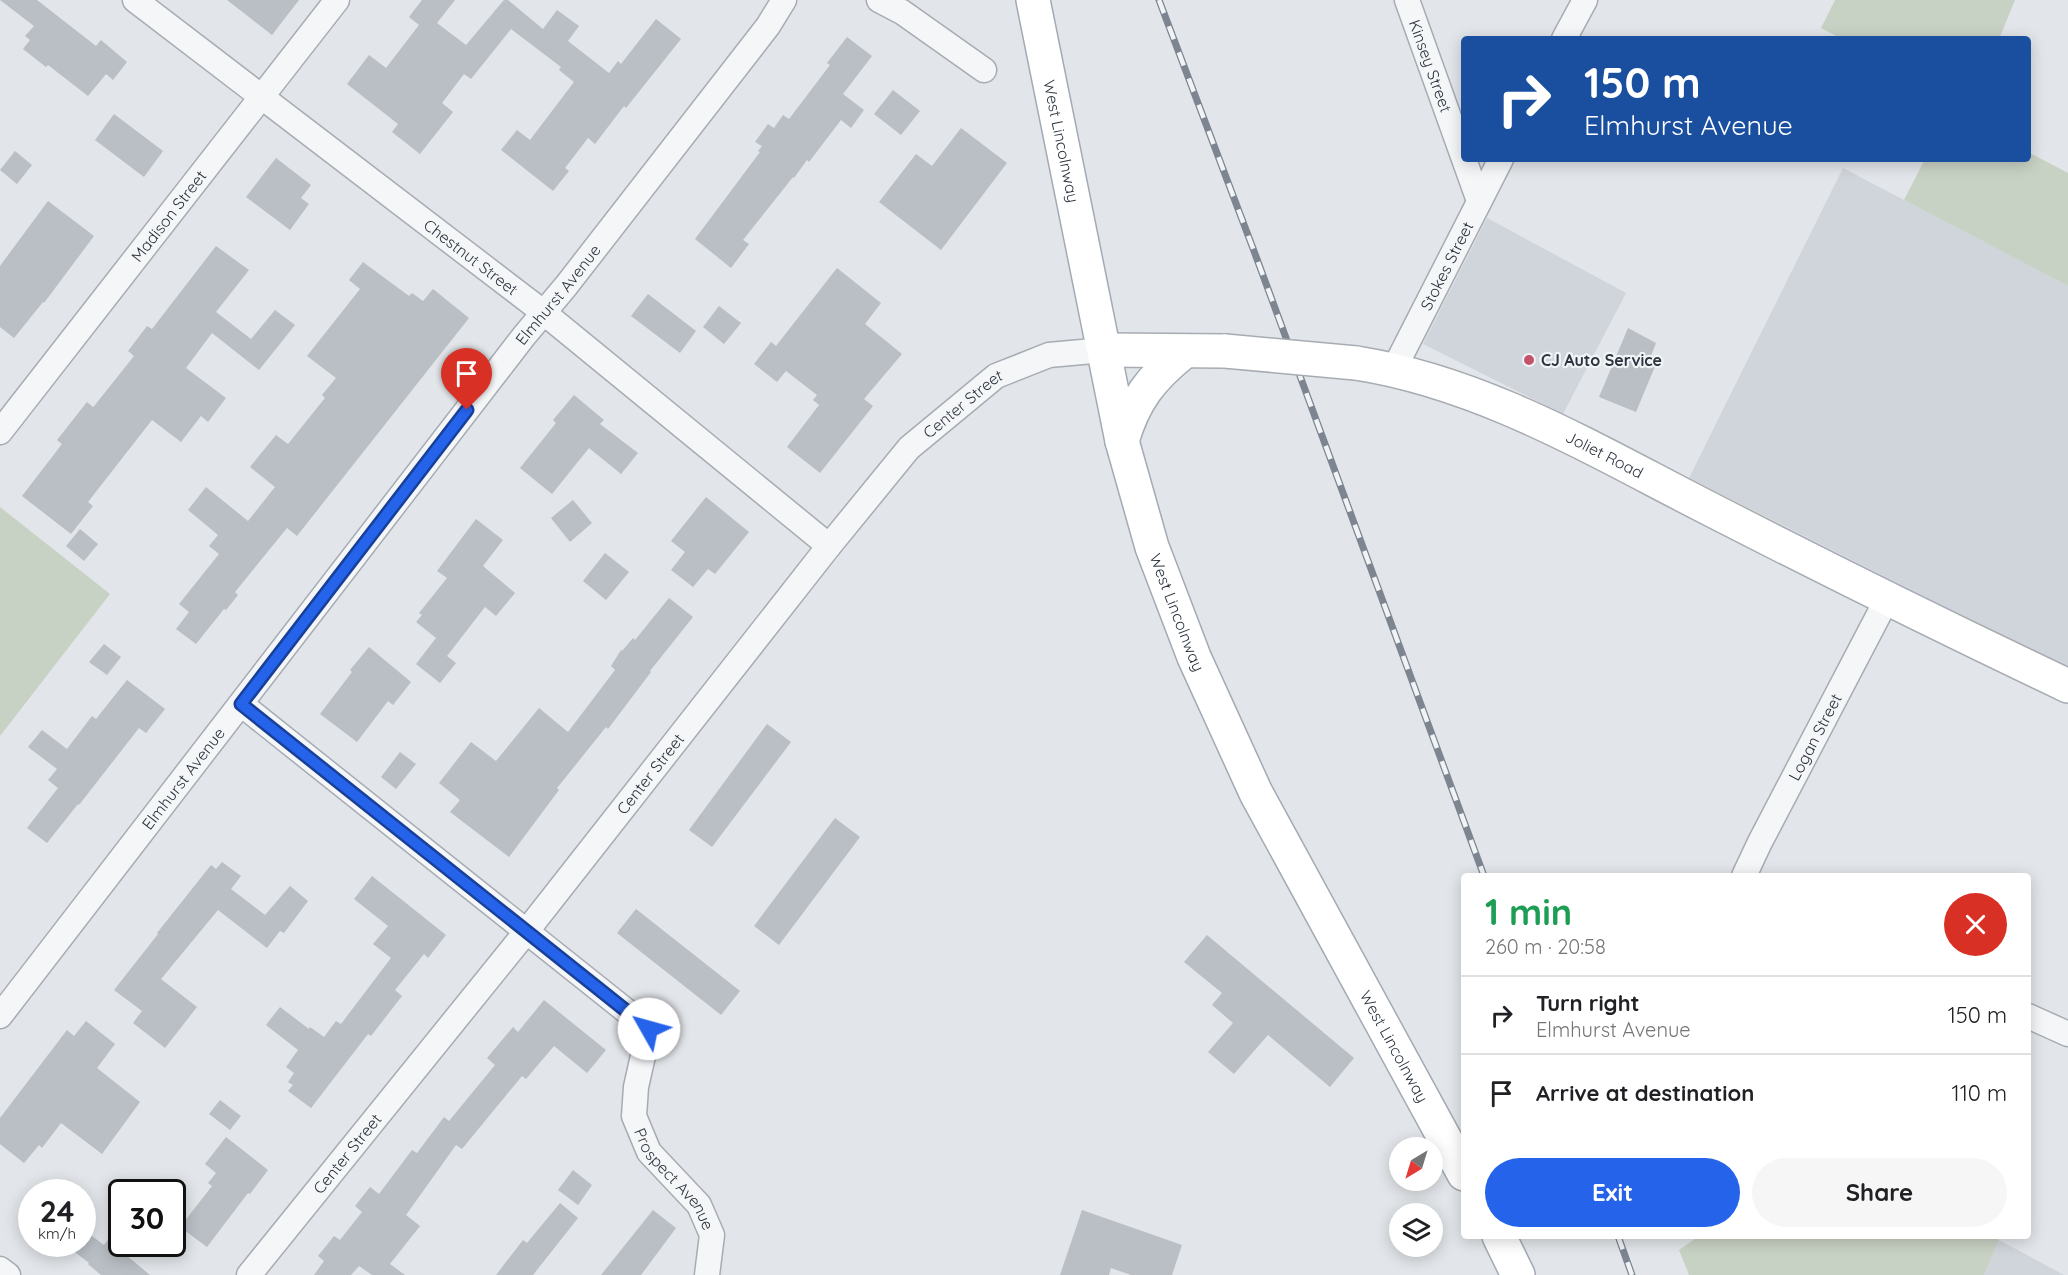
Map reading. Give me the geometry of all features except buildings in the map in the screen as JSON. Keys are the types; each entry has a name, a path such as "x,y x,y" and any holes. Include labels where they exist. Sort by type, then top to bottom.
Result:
{"main road":[{"name":"West Lincolnway","path":"1033,0 1122,441 1152,547 1190,646 1256,793 1461,1169"},
{"name":"Joliet Road","path":"1104,350 1225,351 1356,363 1394,371 1475,394 1553,428 1887,599 2068,686"},
{"path":"1122,441 1129,419 1151,381 1185,351"},
{"path":"1500,1239 1518,1275"}],"street":[{"name":"Chestnut Street","path":"135,0 543,312 829,546"},
{"name":"Madison Street","path":"0,432 337,0"},
{"name":"Elmhurst Avenue","path":"0,1016 543,312 566,286 768,26 784,0"},
{"path":"879,0 902,12 984,70"},
{"name":"Kinsey Street","path":"1407,0 1461,151"},
{"path":"1566,36 1585,0"},
{"name":"Kinsey Street","path":"1465,162 1479,201"},
{"name":"Stokes Street","path":"1394,371 1499,162"},
{"name":"Center Street","path":"249,1275 526,932 829,546 909,448 996,376 1049,355 1104,350"},
{"name":"Logan Street","path":"1745,873 1887,599"},
{"name":"Prospect Avenue","path":"241,704 649,1029 636,1087 634,1116 649,1152 699,1205 712,1235 707,1275"},
{"path":"2031,1018 2068,1034"},
{"path":"0,1269 8,1275"}],"shaded area":[{"path":"1843,168 2068,286 2068,669 1689,478"},
{"path":"1487,218 1626,293 1563,414 1423,344"},
{"path":"1999,1240 2064,1275 1984,1275"}],"green space":[{"path":"1835,0 2015,0 2000,36 1836,36 1821,28"},
{"path":"2031,154 2068,173 2068,286 1904,200 1923,162 2031,162"},
{"path":"0,507 110,594 0,736"},
{"path":"1695,1239 1999,1240 1984,1275 1689,1275 1679,1250"}],"railway":[{"path":"1159,0 1483,873"},
{"path":"1619,1239 1632,1275"}],"place":[{"name":"CJ Auto Service","path":"1529,360"}],"route":[{"path":"467,410 241,704 649,1029"}]}
